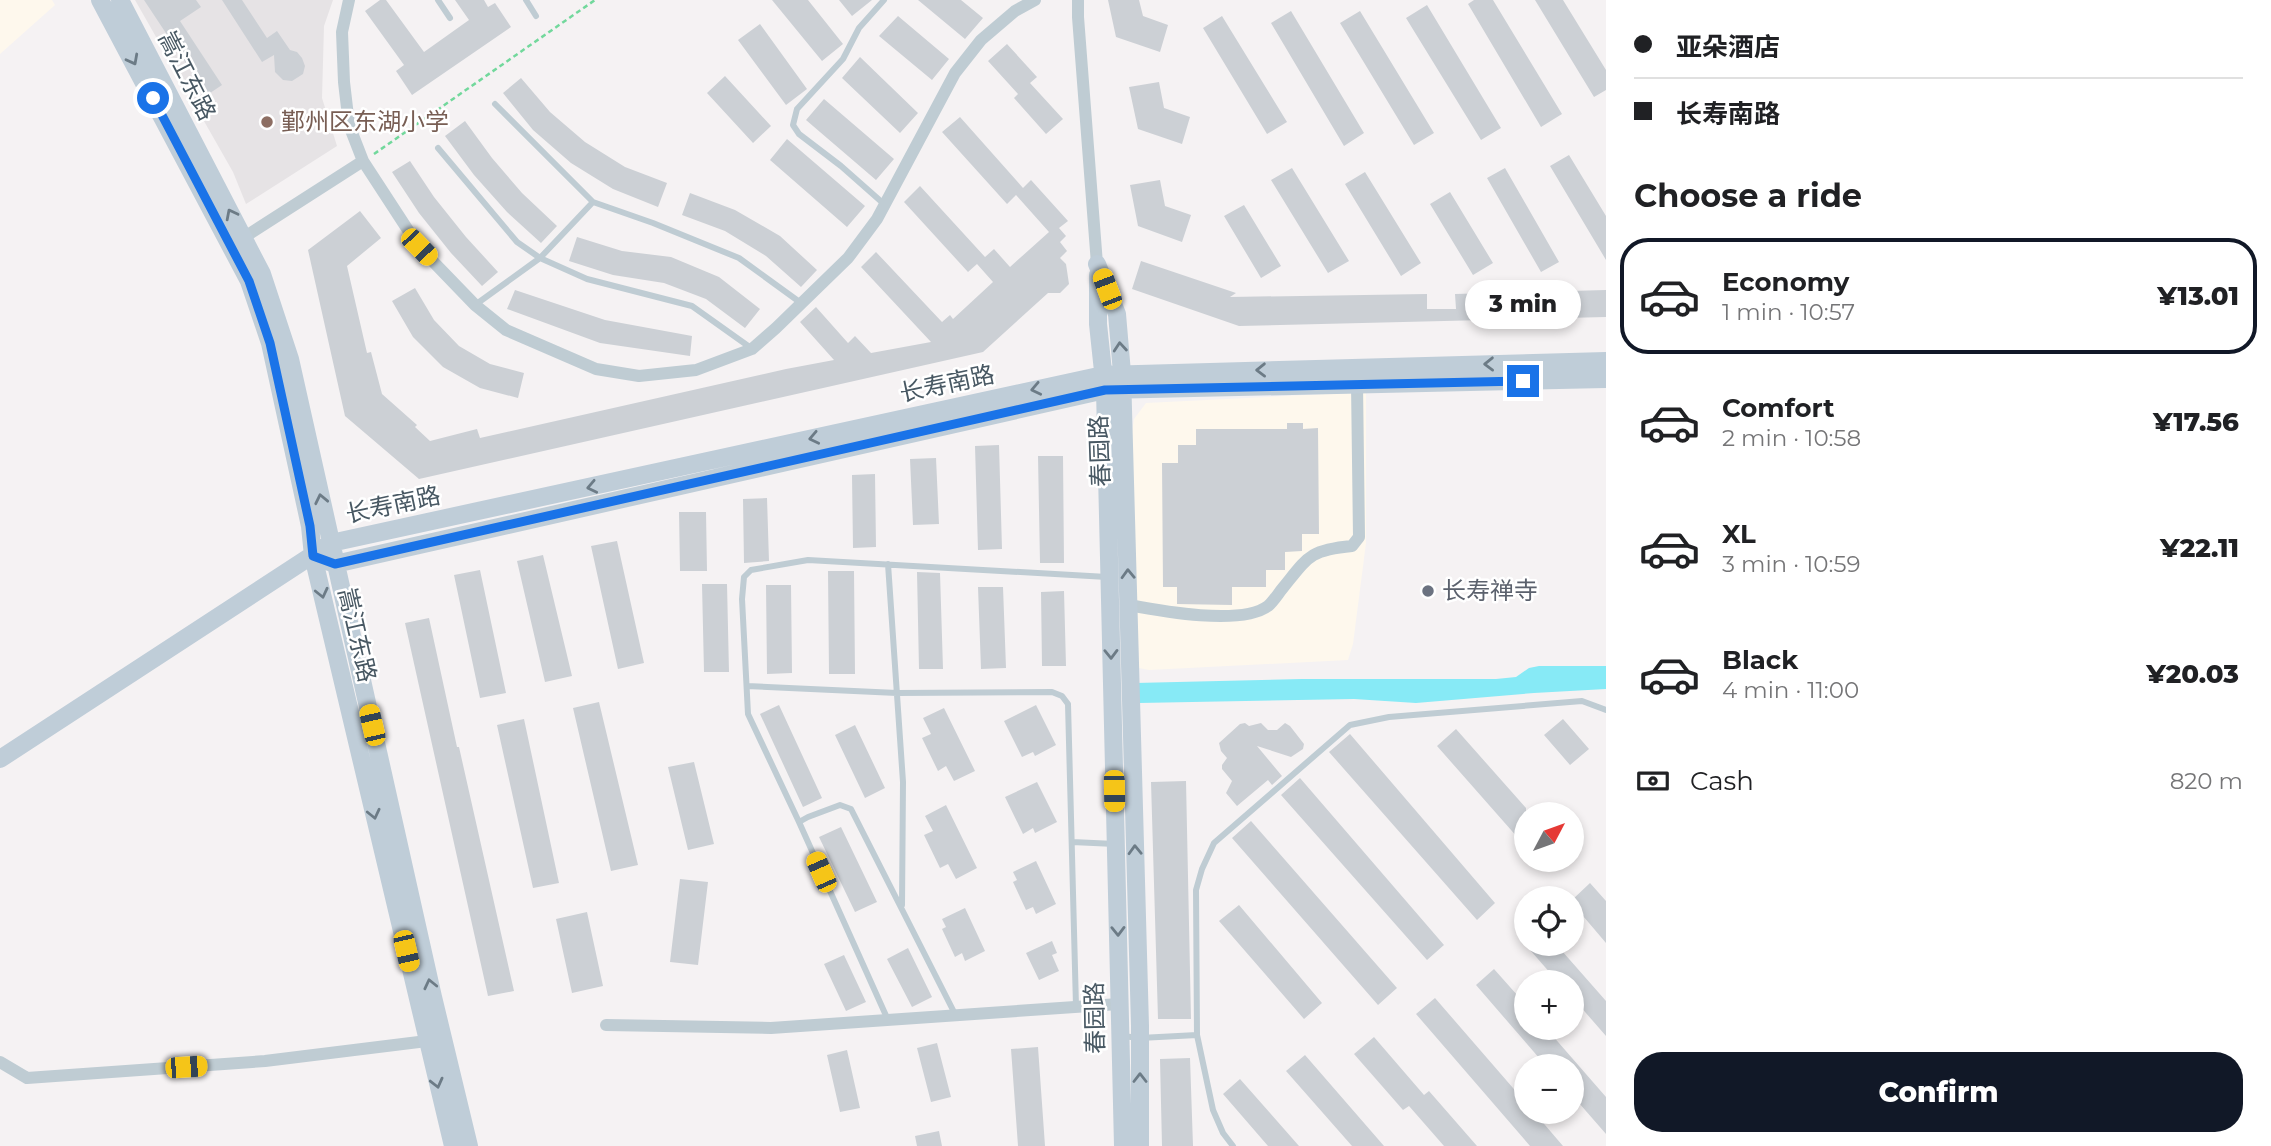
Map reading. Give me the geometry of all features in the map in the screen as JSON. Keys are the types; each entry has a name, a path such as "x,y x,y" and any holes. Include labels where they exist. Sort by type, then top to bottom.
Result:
{"main road":[{"name":"嵩江东路","path":"100,0 249,281 270,343 310,526 313,556 435,1040 469,1146"},
{"name":"嵩江东路","path":"120,0 262,274 290,359 435,1040 453,1146"},
{"name":"春园路","path":"1097,264 1117,314 1109,577 1123,1146"},
{"name":"春园路","path":"1097,264 1098,324 1113,382 1129,605 1140,1038 1140,1146"},
{"name":"长寿南路","path":"0,759 331,543 1113,382 1606,361"},
{"name":"长寿南路","path":"335,564 1113,382 1357,384 1606,379"},
{"path":"313,556 335,564"}],"street":[{"path":"349,0 342,32 349,125 363,162 419,247 475,305 506,330 596,369 639,376 696,370 752,349 801,303 848,258 877,219 956,74 981,40 1016,11 1035,0"},
{"path":"1078,0 1077,17 1097,264"},
{"path":"243,238 363,162"},
{"path":"1129,605 1165,612 1234,617 1268,607 1307,558 1326,549 1352,546 1359,537 1357,384"},
{"path":"606,1024 771,1028 1119,1004"},
{"path":"0,1062 27,1078 265,1062 435,1040"}],"lane":[{"path":"438,0 450,18"},
{"path":"526,0 536,16"},
{"path":"884,0 859,28 843,59 797,109 793,125 799,134 885,205"},
{"path":"495,103 593,202 739,258 801,303"},
{"path":"438,149 517,242 540,257 587,279 692,306 752,349"},
{"path":"475,305 540,257 593,202"},
{"path":"888,1020 748,714 742,599 744,577 751,570 808,559 1109,577"},
{"path":"888,564 903,782 902,908"},
{"path":"747,686 897,693 1052,692 1062,696 1068,704 1076,1007"},
{"path":"1233,1146 1223,1133 1213,1110 1197,1035 1196,890 1214,843 1350,725 1389,717 1583,701 1606,710"},
{"path":"799,822 840,805 851,809 956,1016"},
{"path":"1072,842 1115,844"},
{"path":"1120,1036 1140,1038 1197,1035"}],"path":[{"path":"363,162 595,0"}],"shaded area":[{"path":"0,0 52,0 55,5 0,54"},
{"name":"鄞州区东湖小学","path":"135,0 333,0 324,26 322,98 337,146 246,204 233,172"},
{"path":"1366,392 1366,543 1353,644 1348,660 1149,670 1139,668 1131,438 1134,419 1146,403"}],"water":[{"path":"1606,666 1606,689 1416,703 1354,699 1139,703 1135,683 1302,679 1496,679 1516,677 1529,668"}],"building":[{"path":"144,0 196,0 201,7 180,21 222,85 207,95"},
{"path":"222,0 242,0 267,38 277,31 290,50 297,52 302,58 305,66 303,74 292,81 283,80 275,72 274,55 262,62"},
{"path":"380,0 386,0 424,52 469,20 455,0 484,0 488,7 495,3 511,27 412,95 396,71 404,65 365,11"},
{"path":"772,0 808,0 843,44 822,61"},
{"path":"839,0 872,0 852,16"},
{"path":"918,0 961,0 983,18 965,39"},
{"path":"1108,0 1139,0 1143,16 1168,25 1160,52 1116,37"},
{"path":"1474,0 1493,0 1562,114 1541,127 1468,4"},
{"path":"1535,0 1563,0 1606,70 1606,90 1594,97"},
{"path":"1427,5 1501,128 1481,140 1406,18"},
{"path":"1291,11 1364,133 1344,146 1271,23"},
{"path":"1360,11 1434,133 1414,145 1340,23"},
{"path":"898,16 949,59 932,80 879,36"},
{"path":"1222,16 1287,122 1267,134 1203,28"},
{"path":"760,24 807,89 786,105 738,40"},
{"path":"1007,44 1037,77 1030,83 1063,119 1046,134 1014,98 1018,94 988,61"},
{"path":"860,57 918,113 900,133 842,78"},
{"path":"725,76 771,126 753,143 707,93"},
{"path":"521,78 550,112 585,142 625,167 667,183 658,207 613,189 571,163 533,130 503,93"},
{"path":"1159,82 1164,108 1190,117 1182,144 1138,129 1129,87"},
{"path":"824,99 894,159 876,180 806,120"},
{"path":"960,117 1023,188 1031,180 1068,221 1059,228 1066,236 1060,242 1067,251 1060,258 1066,264 1069,284 1060,293 1048,293 983,352 419,479 345,416 308,250 360,211 381,238 347,266 367,353 371,352 382,394 417,425 415,427 430,441 477,429 480,438 834,360 800,322 816,307 848,343 855,336 871,353 931,342 861,267 876,252 942,322 950,315 953,319 993,282 977,264 968,272 904,202 920,186 985,257 994,249 1010,267 1049,232 1016,195 1007,204 942,132"},
{"path":"465,121 522,193 557,226 541,243 507,212 474,175 445,136"},
{"path":"787,139 865,206 847,227 770,160"},
{"path":"1569,155 1606,216 1606,260 1550,166"},
{"path":"410,161 434,197 498,272 482,286 419,213 392,172"},
{"path":"1292,168 1349,261 1328,273 1271,180"},
{"path":"1505,168 1559,262 1541,272 1487,178"},
{"path":"1365,172 1421,263 1401,276 1345,184"},
{"path":"1160,180 1165,206 1191,215 1182,242 1138,226 1130,185"},
{"path":"1450,192 1493,263 1473,275 1430,204"},
{"path":"690,193 735,210 780,236 817,270 801,287 766,256 725,231 682,215"},
{"path":"1244,205 1281,266 1261,278 1224,216"},
{"path":"577,237 622,251 671,257 719,277 760,309 745,328 706,299 664,283 613,275 569,261"},
{"path":"1141,261 1236,293 1230,297 1427,294 1427,309 1456,309 1455,294 1606,290 1606,317 1239,326 1132,289"},
{"path":"415,288 434,320 459,346 490,364 524,373 518,398 480,388 443,367 413,337 392,301"},
{"path":"515,290 605,320 692,336 690,356 600,343 507,309"},
{"path":"1287,423 1303,423 1303,429 1318,428 1319,534 1302,534 1302,551 1285,552 1285,570 1266,570 1266,587 1232,587 1232,605 1177,604 1177,587 1163,587 1162,463 1178,463 1178,445 1196,445 1196,429 1287,429"},
{"path":"999,445 1002,549 978,550 975,446"},
{"path":"1038,456 1063,456 1064,563 1040,563"},
{"path":"936,458 939,524 913,525 910,459"},
{"path":"875,474 876,547 853,548 852,475"},
{"path":"767,498 769,561 744,563 743,499"},
{"path":"679,512 706,512 707,571 680,571"},
{"path":"617,541 644,663 618,669 591,546"},
{"path":"543,555 572,676 545,682 517,561"},
{"path":"480,570 506,693 480,698 454,575"},
{"path":"828,571 854,571 855,674 829,674"},
{"path":"917,572 940,573 943,669 919,669"},
{"path":"702,584 727,584 729,672 704,672"},
{"path":"766,585 791,585 792,673 767,674"},
{"path":"978,587 1003,587 1006,668 981,669"},
{"path":"1064,591 1066,666 1042,666 1041,592"},
{"path":"429,618 514,991 488,996 405,623"},
{"path":"599,702 638,865 611,871 573,708"},
{"path":"779,705 822,798 803,807 760,714"},
{"path":"1036,705 1056,745 1035,756 1033,752 1022,757 1004,721"},
{"path":"944,708 975,771 954,781 946,766 938,771 922,738 931,734 923,718"},
{"path":"524,719 559,883 533,888 497,725"},
{"path":"1563,719 1589,749 1570,765 1544,735"},
{"path":"1261,723 1268,730 1277,730 1285,723 1304,744 1303,749 1291,757 1257,746 1282,776 1272,785 1268,780 1237,806 1226,793 1232,781 1222,769 1227,758 1219,743 1240,724 1249,726"},
{"path":"855,725 885,788 865,798 835,735"},
{"path":"1456,729 1521,802 1514,802 1514,833 1437,746"},
{"path":"1350,734 1495,903 1477,920 1329,752"},
{"path":"694,762 714,844 688,850 668,767"},
{"path":"1300,778 1444,945 1427,960 1281,795"},
{"path":"1186,781 1191,1019 1158,1019 1151,782"},
{"path":"1037,782 1057,822 1035,833 1033,828 1023,834 1005,797"},
{"path":"946,805 977,868 956,879 948,864 940,868 924,835 933,831 925,816"},
{"path":"1251,821 1397,988 1378,1005 1232,838"},
{"path":"841,827 877,902 855,912 819,837"},
{"path":"1036,861 1056,904 1036,914 1033,907 1026,910 1013,882 1017,880 1013,872"},
{"path":"680,879 708,882 698,965 670,962"},
{"path":"1590,883 1606,901 1606,943 1584,917 1584,889"},
{"path":"1239,905 1322,1003 1304,1019 1219,921"},
{"path":"965,908 985,951 965,961 962,953 955,957 942,929 946,927 942,919"},
{"path":"587,912 603,986 572,993 556,919"},
{"path":"1052,941 1057,953 1052,955 1059,971 1039,980 1026,953"},
{"path":"908,948 932,997 912,1007 887,959"},
{"path":"844,955 866,1002 846,1011 824,964"},
{"path":"1535,956 1566,956 1579,970 1548,970"},
{"path":"1494,969 1514,992 1514,1029 1476,985"},
{"path":"1584,976 1606,1001 1606,1036 1584,1011"},
{"path":"1435,998 1514,1089 1514,1124 1544,1124 1563,1146 1530,1146 1416,1014"},
{"path":"1374,1037 1424,1095 1429,1091 1477,1146 1444,1146 1409,1106 1403,1110 1354,1054"},
{"path":"1524,1040 1556,1040 1569,1054 1536,1054"},
{"path":"937,1043 951,1097 931,1102 917,1048"},
{"path":"1038,1047 1045,1146 1018,1146 1011,1049"},
{"path":"847,1050 860,1108 840,1112 827,1055"},
{"path":"1305,1055 1384,1146 1352,1146 1286,1071"},
{"path":"1190,1058 1193,1146 1162,1146 1160,1059"},
{"path":"1584,1072 1606,1097 1606,1134 1584,1109"},
{"path":"1240,1079 1299,1146 1268,1146 1223,1094"},
{"path":"939,1131 942,1146 917,1146 915,1136"}],"place":[{"name":"鄞州区东湖小学","path":"267,122"},
{"name":"长寿禅寺","path":"1428,591"}],"route":[{"path":"153,98 249,281 270,343 310,526 313,556 335,564 1105,390 1523,381"}]}
